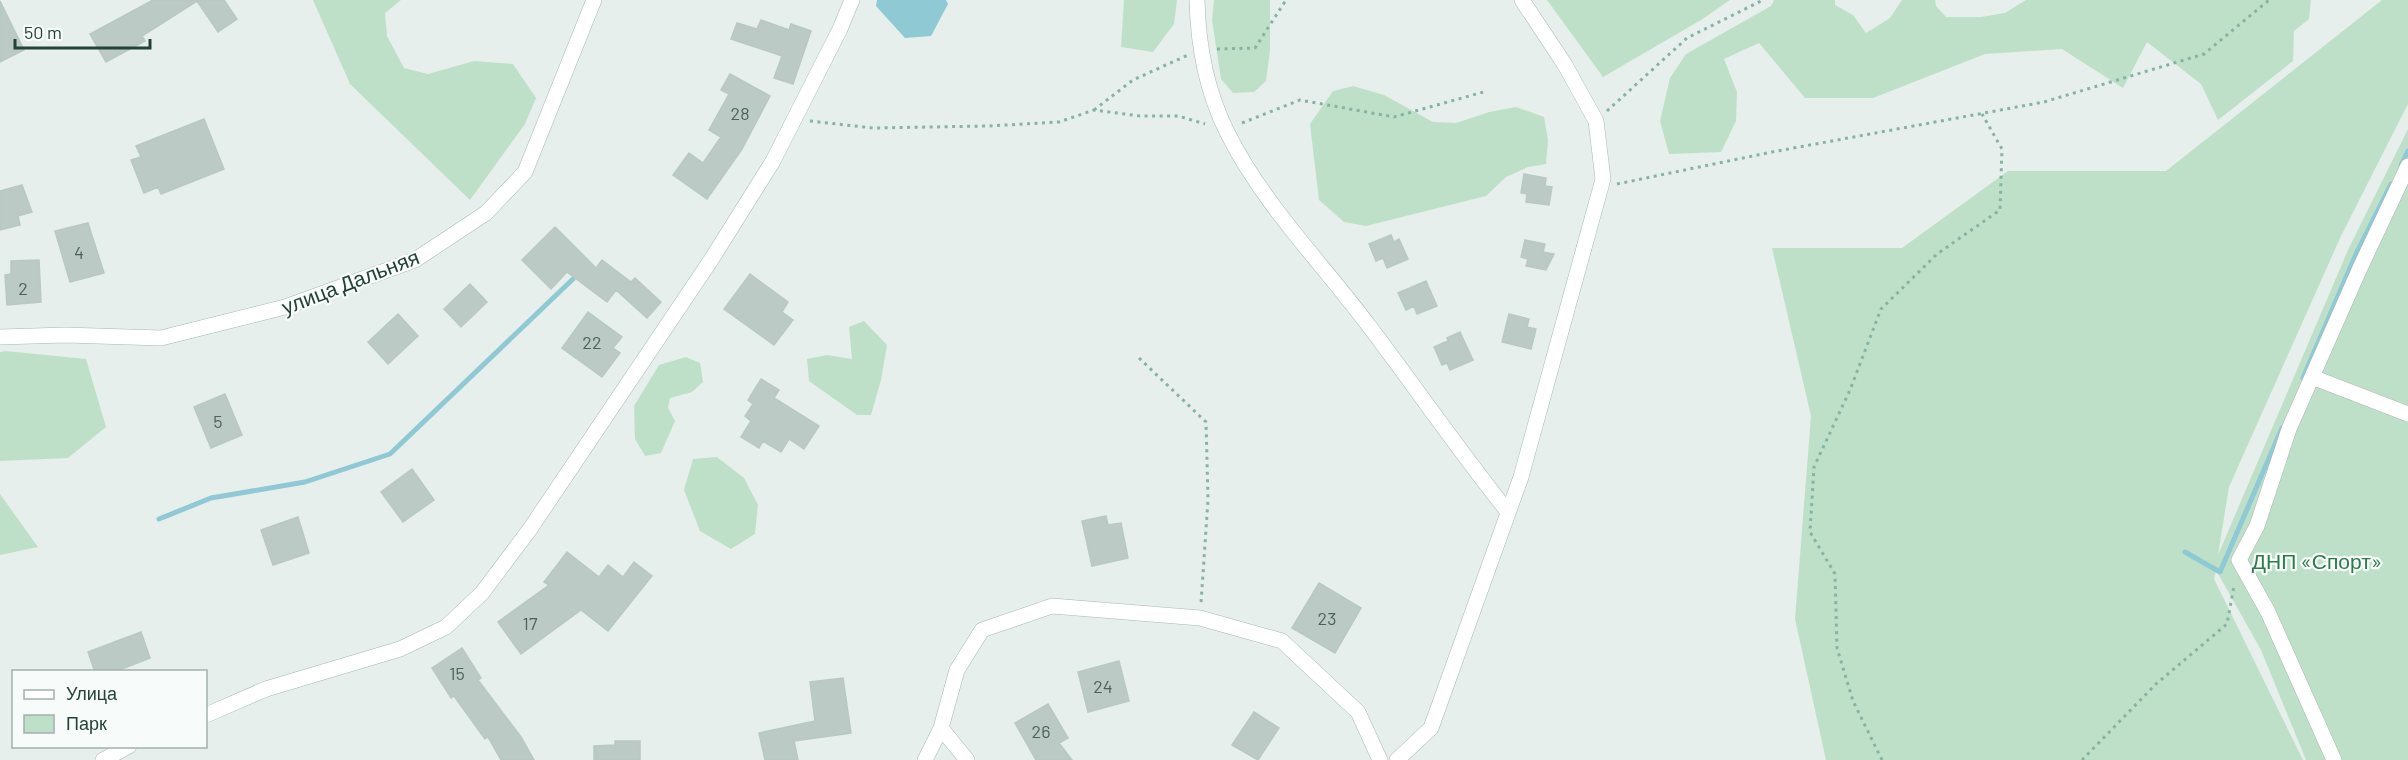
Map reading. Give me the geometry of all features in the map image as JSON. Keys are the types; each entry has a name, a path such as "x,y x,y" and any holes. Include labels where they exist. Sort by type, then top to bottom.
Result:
{"street":[{"name":"улица Дальняя","path":"0,337 66,335 161,338 285,307 415,260 486,213 525,172 594,0"},
{"path":"207,715 266,690 400,649 446,627 482,593 530,529 711,260 773,161 840,29 852,0"},
{"path":"1197,0 1198,31 1207,78 1225,130 1251,175 1368,324 1508,512"},
{"path":"1397,760 1431,729 1521,477 1603,179 1596,121 1565,65 1522,0"},
{"path":"2334,760 2268,612 2239,560 2256,526 2289,429 2408,166"},
{"path":"2312,377 2408,414"},
{"path":"925,760 941,728 957,670 982,630 1052,606 1200,618 1282,641 1358,712 1380,760"},
{"path":"941,728 967,760"},
{"path":"103,760 127,748"}],"path":[{"path":"1596,121 1687,38 1763,0"},
{"path":"1601,187 1772,152 2044,102 2204,54 2269,0"},
{"path":"793,119 873,128 988,126 1059,122 1094,110 1140,116 1178,116 1225,130 1300,100 1394,117 1487,91"},
{"path":"1882,760 1853,701 1837,648 1835,574 1809,532 1814,467 1850,390 1881,309 1937,254 2001,210 2002,149 1982,114"},
{"path":"1139,358 1206,422 1208,501 1200,618"},
{"path":"2082,760 2156,684 2227,624 2239,560"}],"green space":[{"path":"313,0 401,0 385,13 387,36 404,68 428,74 474,61 513,64 536,98 525,124 470,200 350,84"},
{"path":"1124,0 1177,0 1174,24 1153,52 1121,47"},
{"path":"1214,0 1270,0 1270,51 1266,81 1254,92 1233,93 1221,79 1212,20"},
{"path":"1547,0 1730,0 1701,20 1603,77"},
{"path":"1774,0 1835,0 1835,5 1853,15 1866,33 1890,18 1902,0 1935,0 1936,6 1946,17 1981,17 2005,13 2026,0 2311,0 2309,19 2294,31 2293,61 2218,120 2201,84 2147,42 2123,88 2062,49 1985,54 1873,98 1805,98 1759,43 1724,59 1737,92 1736,121 1721,152 1669,154 1660,121 1670,78 1686,54 1771,6"},
{"name":"ДНП «Спорт»","path":"2382,0 2408,0 2408,104 2341,236 2229,487 2218,555 2348,250 2408,129 2408,760 2306,760 2261,650 2216,570 2214,579 2303,760 1826,760 1795,619 1811,416 1772,248 1902,248 2008,171 2166,171"},
{"path":"1353,86 1384,95 1433,122 1456,123 1489,112 1516,107 1544,117 1548,140 1546,164 1528,167 1506,177 1486,196 1366,226 1344,222 1319,200 1310,124 1333,91"},
{"path":"864,321 887,345 881,380 871,415 857,415 809,381 807,359 827,355 852,359 849,327"},
{"path":"0,352 86,359 106,427 68,458 0,461"},
{"path":"686,357 700,363 703,382 692,392 670,398 668,408 675,421 661,453 645,456 635,439 634,406 659,365"},
{"path":"717,457 744,478 758,505 755,534 731,549 700,531 684,490 693,459"},
{"path":"0,494 38,547 0,555"}],"water":[{"path":"877,0 946,0 948,4 931,36 905,38 876,6"}],"building":[{"path":"153,0 224,0 237,19 218,32 197,1 142,36 145,41 106,62 90,34"},
{"path":"0,1 24,50 0,62"},
{"path":"761,20 789,30 791,24 811,31 793,84 774,78 782,56 731,39 737,23 757,29"},
{"path":"730,74 770,96 742,149 707,199 673,175 689,153 703,163 721,137 709,130 729,94 721,90"},
{"path":"204,119 224,169 161,194 158,187 144,193 131,160 141,157 136,146"},
{"path":"1524,174 1546,178 1545,186 1552,187 1549,205 1526,202 1527,194 1521,193"},
{"path":"22,185 32,212 18,216 20,225 0,230 0,191"},
{"path":"88,223 104,273 70,282 55,231"},
{"path":"555,227 596,268 602,260 631,282 635,278 661,302 647,318 616,290 607,302 567,272 551,289 522,260"},
{"path":"1391,235 1394,242 1399,239 1408,259 1387,268 1383,258 1376,261 1369,244"},
{"path":"1525,240 1545,244 1543,252 1554,254 1546,270 1526,266 1528,259 1521,257"},
{"path":"39,260 41,302 7,305 5,275 11,274 11,261"},
{"path":"750,274 788,302 782,312 793,320 774,345 724,309"},
{"path":"1426,281 1437,306 1417,314 1414,306 1406,310 1398,293"},
{"path":"470,284 487,302 461,327 444,309"},
{"path":"588,312 622,337 613,348 620,353 602,377 562,348"},
{"path":"398,314 418,336 388,364 368,342"},
{"path":"1509,314 1529,319 1527,327 1536,329 1531,349 1502,342"},
{"path":"1460,332 1473,360 1450,370 1447,363 1442,365 1434,347"},
{"path":"761,379 779,390 774,398 819,426 804,449 789,439 781,452 763,441 759,448 741,437 751,421 745,416 753,404 748,400"},
{"path":"225,394 242,435 211,448 194,407"},
{"path":"412,469 434,500 403,522 381,492"},
{"path":"1106,516 1108,525 1121,523 1128,558 1092,566 1082,521"},
{"path":"298,517 309,553 273,565 261,530"},
{"path":"567,552 599,577 608,565 623,577 634,562 652,576 608,631 581,610 521,654 498,622 549,585 544,582"},
{"path":"1319,583 1361,608 1335,653 1292,628"},
{"path":"141,632 150,658 119,670 94,670 88,652"},
{"path":"462,648 481,678 478,680 521,737 534,760 501,760 488,737 485,739 454,696 451,698 432,668"},
{"path":"1119,661 1129,701 1088,712 1078,672"},
{"path":"843,678 851,733 794,741 798,760 765,760 759,733 815,721 810,682"},
{"path":"1048,704 1068,738 1059,743 1072,760 1036,760 1015,723"},
{"path":"1254,712 1279,728 1258,760 1232,745"},
{"path":"615,741 640,741 640,760 594,760 594,746 615,745"}],"waterway":[{"path":"2401,165 2408,151"},
{"path":"2303,378 2356,254 2391,184"},
{"path":"159,519 211,498 305,482 390,454 573,279"},
{"path":"2185,552 2220,572 2282,428"}]}
